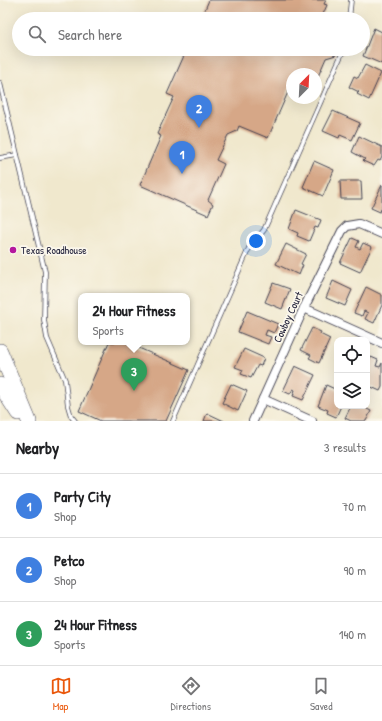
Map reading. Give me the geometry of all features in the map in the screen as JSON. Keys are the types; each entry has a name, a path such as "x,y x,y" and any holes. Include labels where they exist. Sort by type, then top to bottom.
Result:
{"highway":[{"path":"0,351 29,421"},
{"path":"0,385 23,421"}],"street":[{"name":"Cowboy Court","path":"254,421 304,308 338,238 347,226 359,224 382,234"},
{"path":"304,308 382,343"},
{"path":"263,399 312,421"}],"lane":[{"path":"350,12 351,0"},
{"path":"173,421 249,248 264,230 341,56"},
{"path":"0,83 45,272 44,320 47,338 65,380 68,406 71,416 75,421"},
{"path":"0,158 17,154"}],"building":[{"path":"209,0 326,0 324,4 327,5 324,12 204,12"},
{"path":"374,28 382,32 382,64 363,56 370,56 370,38"},
{"path":"184,56 333,56 326,58 322,68 286,68 286,97 268,138 239,126 237,131 228,135 216,160 224,164 208,200 213,204 208,215 140,185 161,136 157,134 174,97 167,94"},
{"path":"365,65 381,73 369,100 357,94 359,92 349,87 354,76 358,78"},
{"path":"333,111 360,123 352,140 340,135 339,138 323,131"},
{"path":"359,136 382,147 382,157 374,166 363,161 365,159 352,152"},
{"path":"314,161 334,170 323,196 303,187"},
{"path":"340,181 361,181 362,199 341,199"},
{"path":"382,185 382,210 381,209 380,212 371,208"},
{"path":"296,210 321,220 318,228 315,227 309,241 297,236 298,233 289,229"},
{"path":"352,238 359,241 356,247 360,249 363,243 372,247 360,272 340,263"},
{"path":"286,244 306,254 301,264 303,265 299,275 276,264"},
{"path":"333,281 352,290 345,306 326,298"},
{"path":"273,283 290,289 282,309 265,302"},
{"path":"366,287 382,295 382,305 374,323 365,319 368,313 364,311 362,316 354,313"},
{"path":"247,311 278,324 274,333 267,330 265,335 271,337 268,344 238,332"},
{"path":"312,328 321,332 320,334 330,339 319,363 309,358 311,355 301,350"},
{"path":"108,345 132,345 189,370 166,421 101,421 79,411"},
{"path":"244,349 264,358 261,366 258,365 251,378 241,374 243,370 235,367"},
{"path":"371,357 378,360 376,366 380,367 382,363 382,387 380,391 370,386"},
{"path":"295,366 315,375 303,400 293,396 295,390 293,389 290,394 283,391"},
{"path":"231,384 247,391 238,411 222,403"},
{"path":"326,385 334,389 334,409 340,409 336,417 327,413 328,410 318,406"},
{"path":"350,409 367,409 371,411 366,421 351,421 345,418"},
{"path":"207,413 224,421 204,421"}],"place":[{"name":"Petco","path":"199,128"},
{"name":"Party City","path":"182,174"},
{"name":"Texas Roadhouse","path":"13,250"},
{"name":"24 Hour Fitness","path":"134,391"}]}
